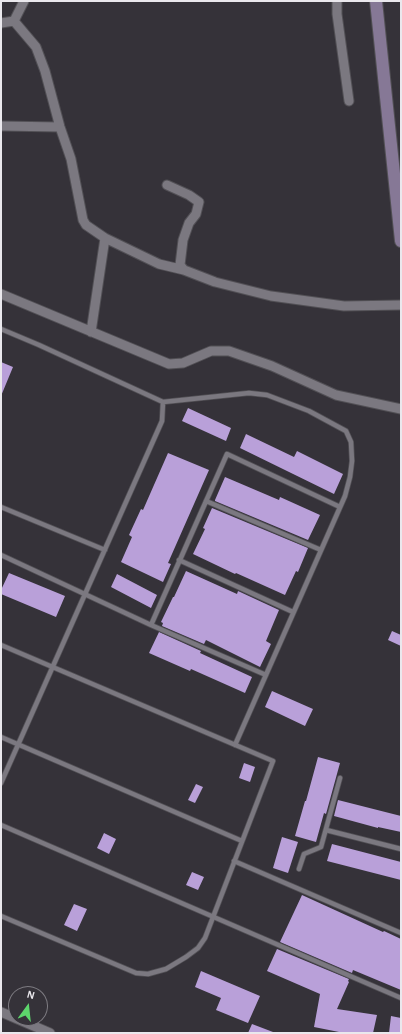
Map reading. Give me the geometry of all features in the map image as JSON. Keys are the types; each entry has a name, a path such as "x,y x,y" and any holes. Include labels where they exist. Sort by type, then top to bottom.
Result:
{"main road":[{"path":"376,1 401,241"}],"street":[{"path":"14,21 24,1"},
{"path":"337,1 337,14 349,101"},
{"path":"1,23 14,21"},
{"path":"14,21 36,46 45,71 60,127 71,159 83,220 86,225 105,238 159,264 184,270 215,282 271,296 344,306 401,304"},
{"path":"1,126 60,127"},
{"path":"167,185 189,195 199,202 196,214 189,223 183,240 180,265 184,270"},
{"path":"91,332 105,238"},
{"path":"1,294 169,364 183,363 211,351 229,351 272,366 336,395 401,410"},
{"path":"1,1012 50,1033"}],"lane":[{"path":"1,329 40,344 163,402 249,393 267,395 309,411 346,431 351,442 352,461 350,477 340,507 235,745"},
{"path":"1,783 162,421 163,402"},
{"path":"151,625 227,454 340,507"},
{"path":"206,501 321,550"},
{"path":"1,507 105,550"},
{"path":"1,555 151,625 266,675"},
{"path":"179,560 293,612"},
{"path":"1,645 272,761 205,938 198,948 166,969 148,974 136,973 1,916"},
{"path":"1,737 242,841"},
{"path":"299,869 304,854 321,847 340,778"},
{"path":"1,825 401,998"},
{"path":"326,830 401,849"},
{"path":"234,861 401,933"}],"building":[{"path":"1,362 13,367 1,396"},
{"path":"188,408 231,428 226,441 182,421"},
{"path":"246,434 294,457 297,451 343,474 334,494 240,448"},
{"path":"168,453 209,470 168,563 171,564 163,582 121,562 132,537 129,535 141,509 143,510"},
{"path":"225,477 279,500 280,497 320,515 308,540 215,501"},
{"path":"212,508 308,548 298,572 296,571 285,595 193,554 205,529 203,528"},
{"path":"186,571 237,594 238,591 279,610 266,641 271,644 260,667 206,640 204,644 162,626 163,623 161,622"},
{"path":"9,573 65,596 56,617 1,594 1,590"},
{"path":"117,574 157,595 151,608 111,587"},
{"path":"392,631 401,635 401,646 388,640"},
{"path":"159,632 252,677 245,693 191,669 190,671 149,653"},
{"path":"272,691 313,709 305,726 265,707"},
{"path":"318,757 340,763 326,814 324,813 316,842 295,836"},
{"path":"244,763 255,767 250,782 239,778"},
{"path":"196,784 203,787 195,803 188,800"},
{"path":"338,800 401,816 401,832 378,828 334,816"},
{"path":"104,833 116,839 109,854 97,848"},
{"path":"282,837 298,842 288,873 273,868"},
{"path":"332,844 401,862 401,880 327,861"},
{"path":"192,872 204,877 198,890 186,885"},
{"path":"302,895 401,939 401,990 353,970 352,973 280,942"},
{"path":"74,904 87,909 77,931 64,925"},
{"path":"277,949 349,979 337,1009 377,1015 373,1033 344,1033 314,1027 320,994 267,971"},
{"path":"201,971 260,996 248,1023 216,1010 221,998 195,987"},
{"path":"391,1016 401,1018 401,1033 389,1033"},
{"path":"252,1024 273,1032 273,1033 248,1033"}]}
